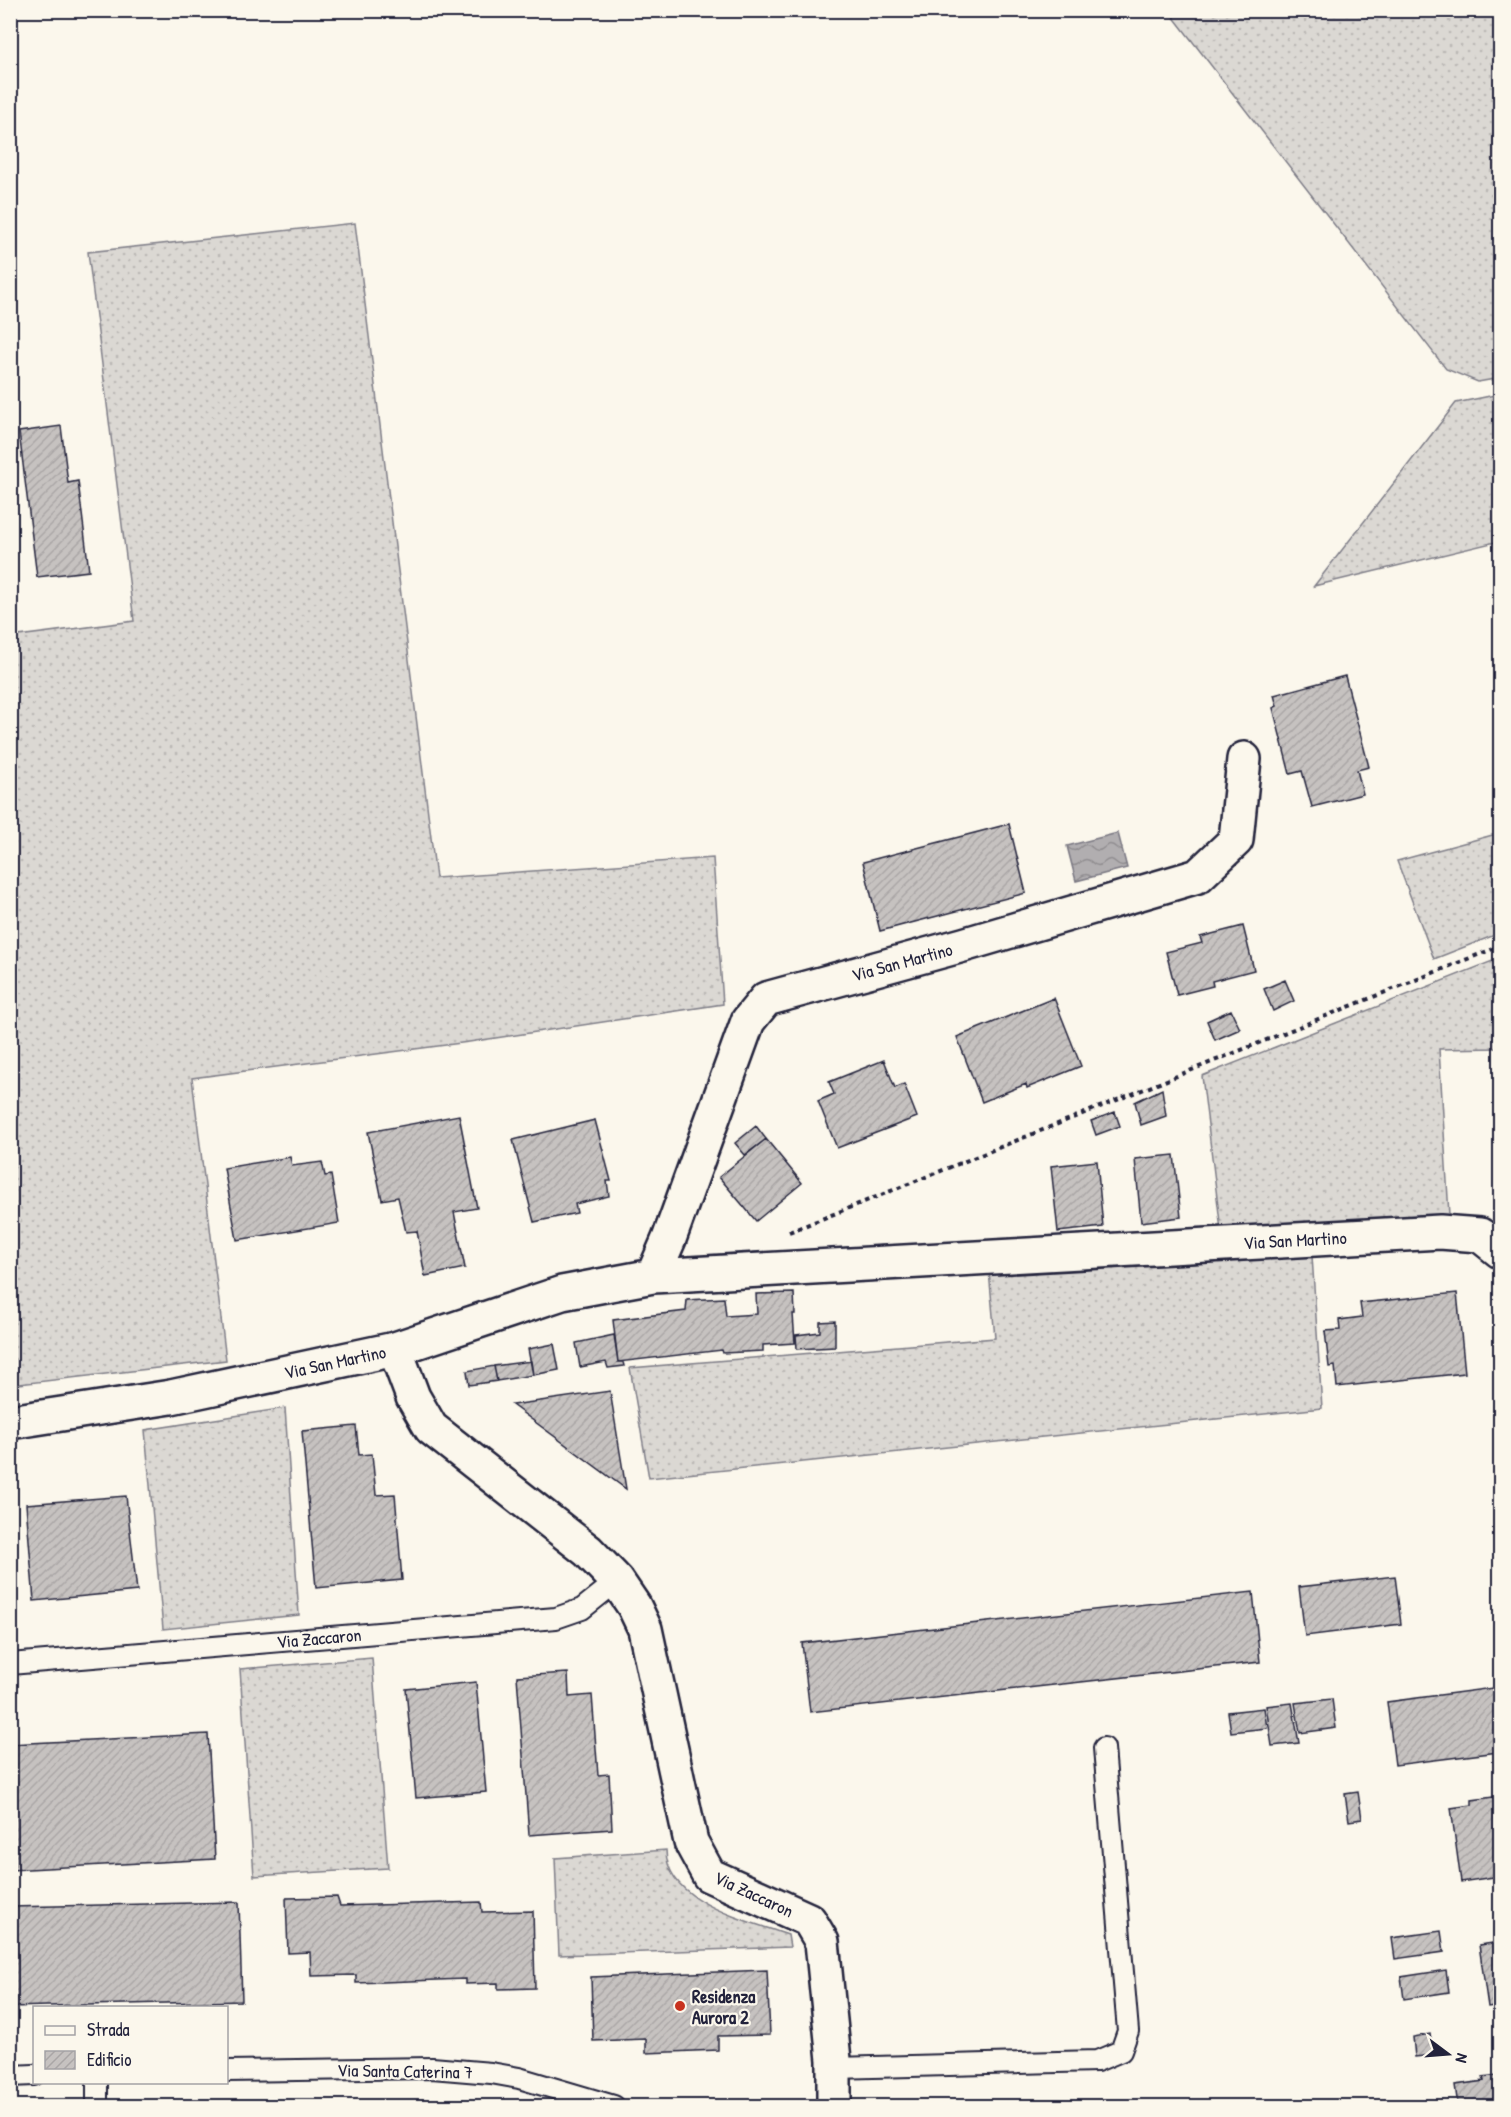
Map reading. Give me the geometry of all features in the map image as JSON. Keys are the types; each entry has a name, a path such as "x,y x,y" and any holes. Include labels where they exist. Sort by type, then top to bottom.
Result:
{"street":[{"name":"Via San Martino","path":"653,1276 673,1228 747,1021 766,999 963,945 1198,876 1236,840 1244,759"},
{"name":"Via San Martino","path":"10,1422 171,1397 395,1350 562,1293 653,1276 1440,1232 1480,1235 1500,1251"},
{"name":"Via Zaccaron","path":"395,1350 413,1397 431,1428 588,1551 617,1581 634,1606 645,1629 691,1842 704,1867 709,1875 809,1920 822,1942 835,2068 834,2106"}],"lane":[{"name":"Via Zaccaron","path":"10,1664 556,1618 582,1609 617,1581"},
{"path":"835,2068 1097,2061 1121,2051 1128,2031 1104,1749"},
{"name":"Via Santa Caterina 7","path":"228,2071 462,2069 519,2078 614,2106"},
{"path":"10,2076 33,2075"},
{"path":"97,2084 97,2106"}],"path":[{"path":"764,1270 779,1236 1500,946"}],"shaded area":[{"path":"1169,11 1500,11 1500,378 1478,382 1446,369"},
{"path":"355,223 436,878 713,858 723,1004 469,1042 192,1078 226,1360 11,1385 11,637 134,621 88,252"},
{"path":"1500,394 1500,541 1314,586 1456,403"},
{"path":"1500,833 1500,933 1434,959 1397,861"},
{"path":"1500,958 1500,1048 1439,1049 1449,1215 1221,1230 1202,1076"},
{"path":"1312,1256 1322,1408 649,1478 630,1368 995,1338 989,1271"},
{"path":"285,1408 299,1615 163,1629 145,1430"},
{"path":"372,1658 388,1868 254,1876 240,1669"},
{"path":"666,1850 670,1868 679,1884 694,1896 731,1915 788,1935 790,1947 559,1955 555,1858"}],"water":[{"path":"1118,833 1127,868 1076,881 1067,846"}],"building":[{"path":"61,426 68,483 78,481 89,571 37,577 19,432"},
{"path":"1345,676 1369,767 1357,770 1363,794 1312,807 1302,771 1290,774 1273,708 1277,706 1274,695"},
{"path":"1009,824 1026,893 880,931 863,862"},
{"path":"1243,926 1254,970 1212,981 1213,986 1177,995 1166,952 1202,943 1200,937"},
{"path":"1285,980 1294,1001 1273,1011 1264,989"},
{"path":"1054,998 1081,1066 1027,1088 1026,1084 982,1102 957,1037"},
{"path":"1231,1010 1240,1029 1215,1040 1207,1021"},
{"path":"884,1060 895,1088 904,1084 917,1117 837,1148 818,1101 834,1094 829,1082"},
{"path":"1162,1089 1166,1116 1141,1125 1135,1102"},
{"path":"1115,1112 1120,1126 1096,1135 1091,1121"},
{"path":"459,1115 477,1208 454,1212 465,1268 425,1276 417,1231 406,1232 398,1197 382,1200 368,1132"},
{"path":"595,1120 611,1181 607,1181 609,1196 575,1204 577,1213 534,1222 513,1140"},
{"path":"756,1126 766,1139 745,1155 735,1143"},
{"path":"766,1139 802,1183 756,1221 719,1177"},
{"path":"1174,1155 1181,1217 1141,1222 1135,1159"},
{"path":"290,1157 292,1166 322,1162 325,1176 331,1175 339,1223 237,1240 224,1168"},
{"path":"1097,1161 1103,1227 1058,1232 1051,1166"},
{"path":"794,1293 795,1343 763,1345 763,1351 723,1353 722,1350 618,1362 613,1320 686,1311 687,1300 724,1298 726,1316 757,1314 756,1294"},
{"path":"1457,1293 1465,1373 1337,1387 1335,1366 1329,1367 1325,1331 1340,1330 1339,1320 1362,1317 1360,1303"},
{"path":"835,1321 835,1347 797,1349 796,1335 820,1332 820,1322"},
{"path":"614,1335 618,1362 623,1362 624,1366 608,1368 606,1362 580,1367 576,1343"},
{"path":"554,1344 559,1370 533,1375 528,1349"},
{"path":"531,1361 533,1375 497,1381 494,1366"},
{"path":"494,1366 497,1381 469,1385 467,1371"},
{"path":"610,1391 626,1489 512,1405"},
{"path":"356,1426 359,1455 372,1454 376,1495 395,1494 402,1580 316,1588 302,1431"},
{"path":"126,1496 137,1591 34,1601 26,1504"},
{"path":"1395,1576 1401,1624 1305,1636 1299,1587"},
{"path":"1253,1592 1260,1662 810,1712 802,1643"},
{"path":"568,1673 569,1697 592,1695 598,1775 609,1774 612,1829 529,1835 517,1676"},
{"path":"476,1682 486,1792 416,1798 406,1689"},
{"path":"1500,1687 1500,1725 1495,1726 1498,1752 1395,1765 1387,1702"},
{"path":"1332,1699 1336,1728 1300,1733 1295,1703"},
{"path":"1292,1703 1299,1743 1272,1746 1266,1706"},
{"path":"1264,1708 1267,1728 1231,1732 1228,1712"},
{"path":"208,1734 215,1859 10,1870 10,1744"},
{"path":"1358,1792 1362,1819 1349,1821 1345,1794"},
{"path":"1500,1796 1500,1876 1461,1882 1451,1808 1472,1805 1472,1800"},
{"path":"337,1897 340,1906 481,1902 482,1912 533,1911 535,1988 498,1989 498,1983 465,1984 465,1979 356,1983 356,1975 311,1976 310,1952 288,1953 286,1898"},
{"path":"239,1902 242,2001 10,2007 10,1907"},
{"path":"1441,1931 1444,1952 1395,1959 1392,1938"},
{"path":"1500,1942 1500,2005 1488,2007 1479,1945"},
{"name":"Residenza Aurora 2","path":"767,1970 770,2035 718,2036 718,2050 646,2053 646,2039 593,2041 591,1977"},
{"path":"1446,1970 1449,1992 1404,1999 1401,1977"},
{"path":"1430,2034 1433,2055 1415,2057 1413,2037"},
{"path":"1497,2069 1500,2069 1500,2106 1458,2106 1455,2085 1484,2081 1483,2077 1498,2075"}],"place":[{"name":"Residenza Aurora 2","path":"680,2006"}]}
